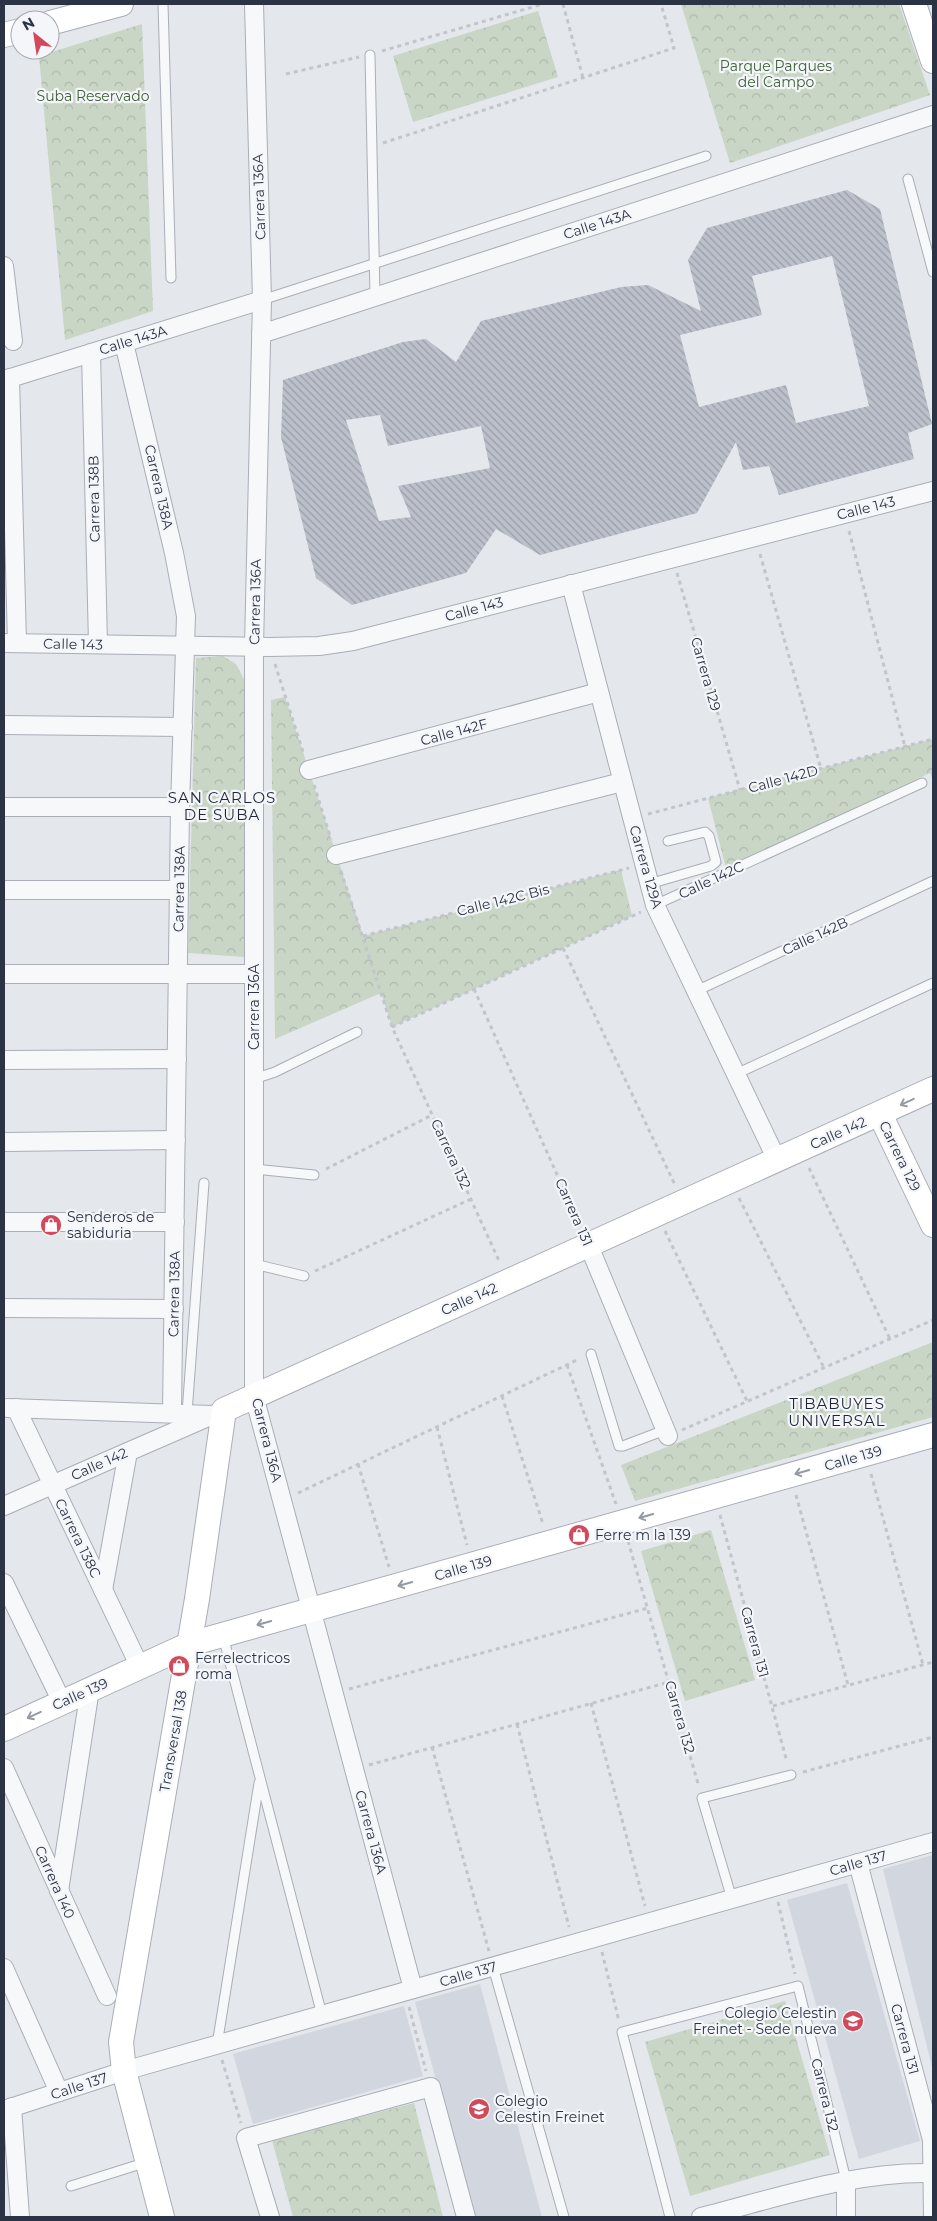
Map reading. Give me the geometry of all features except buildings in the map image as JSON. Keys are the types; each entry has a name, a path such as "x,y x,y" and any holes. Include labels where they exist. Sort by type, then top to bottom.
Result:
{"street":[{"path":"60,20 121,4"},
{"name":"Carrera 136A","path":"254,4 262,300 254,646 254,1396 354,1769 409,1990"},
{"path":"914,4 933,61"},
{"name":"Calle 143A","path":"261,334 933,115"},
{"path":"4,266 13,340"},
{"name":"Calle 143A","path":"7,379 262,300"},
{"name":"Carrera 138A","path":"124,343 174,553 186,616 180,807 174,1309 179,1413"},
{"name":"Carrera 138B","path":"91,353 98,644"},
{"path":"7,379 10,643"},
{"name":"Calle 143","path":"10,643 319,646 353,641 933,490"},
{"name":"Carrera 129A","path":"570,584 655,906 777,1160"},
{"name":"Calle 142F","path":"309,770 599,692"},
{"path":"4,725 183,727"},
{"path":"336,855 622,782"},
{"path":"4,807 180,807"},
{"path":"4,890 179,890"},
{"path":"4,974 254,974"},
{"path":"4,1060 177,1059"},
{"name":"Calle 142","path":"4,1506 219,1412 933,1090"},
{"name":"Carrera 129","path":"880,1114 933,1225"},
{"path":"4,1142 176,1140"},
{"path":"4,1222 175,1222"},
{"name":"Carrera 131","path":"589,1246 667,1433"},
{"path":"4,1308 174,1309"},
{"path":"10,1408 179,1413 219,1412"},
{"name":"Carrera 138C","path":"10,1408 52,1485 140,1667"},
{"name":"Transversal 138","path":"124,2071 121,2042 190,1644 219,1412"},
{"name":"Calle 139","path":"4,1729 190,1644 933,1435"},
{"path":"103,1590 128,1452"},
{"path":"4,1583 62,1702"},
{"path":"59,1891 90,1689"},
{"name":"Carrera 140","path":"4,1768 107,1996"},
{"name":"Calle 137","path":"8,2108 124,2071 933,1842"},
{"name":"Carrera 131","path":"858,1863 932,2140 933,2217"},
{"path":"4,1968 59,2092"},
{"path":"124,2071 162,2217"},
{"path":"270,2217 246,2138 430,2087 466,2217"},
{"path":"8,2108 20,2217"},
{"path":"701,2217 762,2210 846,2180 904,2172 933,2173"},
{"name":"Carrera 132","path":"846,2180 846,2217"}],"lane":[{"path":"163,4 171,278"},
{"path":"370,55 375,297"},
{"path":"262,300 706,156"},
{"path":"908,179 933,272"},
{"name":"Calle 142C","path":"655,906 922,783"},
{"path":"649,884 711,866 716,862 709,836 705,832 668,841"},
{"name":"Calle 142B","path":"696,991 933,880"},
{"path":"736,1074 933,983"},
{"path":"254,1079 275,1072 357,1032"},
{"path":"254,1169 314,1175"},
{"path":"179,1413 204,1183"},
{"path":"254,1264 304,1276"},
{"path":"591,1354 618,1446 667,1433"},
{"path":"222,1635 322,2015"},
{"path":"732,1899 702,1798 791,1775"},
{"path":"217,2045 260,1778"},
{"path":"493,1967 564,2217"},
{"path":"670,2217 622,2032 798,1986"},
{"name":"Carrera 132","path":"798,1986 846,2180"},
{"path":"72,2186 148,2162"}],"path":[{"path":"286,74 370,55 543,4"},
{"path":"563,4 583,78"},
{"path":"372,147 674,48 661,4"},
{"path":"844,513 905,747"},
{"path":"755,536 821,769"},
{"name":"Carrera 129","path":"673,558 740,790"},
{"name":"Calle 142D","path":"632,818 933,739"},
{"name":"Calle 142C Bis","path":"363,936 644,864"},
{"path":"474,989 655,906"},
{"path":"563,948 683,1203"},
{"name":"Carrera 132","path":"474,989 392,1027 509,1282"},
{"name":"Carrera 131","path":"474,989 589,1246"},
{"path":"314,1175 432,1115"},
{"path":"801,1150 890,1339"},
{"path":"731,1181 824,1368"},
{"path":"304,1276 471,1200"},
{"path":"657,1215 747,1401"},
{"path":"667,1433 747,1401 933,1320"},
{"path":"282,1500 591,1354"},
{"path":"567,1365 618,1510"},
{"path":"502,1396 544,1529"},
{"path":"437,1426 469,1550"},
{"path":"358,1464 391,1574"},
{"path":"870,1468 923,1664"},
{"path":"795,1490 848,1685"},
{"name":"Carrera 131","path":"718,1510 791,1775"},
{"name":"Carrera 132","path":"627,1536 702,1798"},
{"path":"334,1693 648,1608"},
{"path":"773,1706 933,1662"},
{"path":"354,1769 670,1682"},
{"path":"591,1703 650,1922"},
{"path":"517,1724 573,1944"},
{"path":"791,1775 933,1737"},
{"path":"432,1747 493,1967"},
{"path":"774,1887 798,1986"},
{"path":"598,1937 622,2032"},
{"path":"409,1990 430,2087"},
{"path":"217,2045 246,2138"}],"shaded area":[{"path":"933,1855 933,2071 883,1869"},
{"name":"Colegio Celestin Freinet - Sede nueva","path":"847,1883 920,2141 859,2159 787,1900"},
{"name":"Colegio Celestin Freinet","path":"480,1984 542,2217 473,2217 415,2002"},
{"path":"404,2006 423,2076 253,2124 233,2054"}],"green space":[{"name":"Parque Parques del Campo","path":"681,4 899,4 930,95 730,163"},
{"path":"538,11 558,77 413,122 393,56"},
{"name":"Suba Reservado","path":"142,24 153,311 65,340 39,60 60,60 60,49"},
{"path":"223,656 236,664 244,679 244,957 188,953 196,658"},
{"path":"285,697 363,936 621,870 632,916 392,1027 381,993 275,1039 271,700"},
{"path":"933,739 933,780 930,773 726,868 708,798"},
{"path":"933,1342 933,1417 635,1501 621,1465"},
{"path":"711,1530 755,1680 685,1701 641,1551"},
{"path":"785,2001 830,2155 690,2196 645,2042"},
{"path":"414,2103 443,2217 293,2217 272,2140"}],"place":[{"name":"Senderos de sabiduria","path":"51,1225"},
{"name":"Ferre m la 139","path":"579,1535"},
{"name":"Ferrelectricos roma","path":"179,1666"},
{"name":"Colegio Celestin Freinet - Sede nueva","path":"853,2021"},
{"name":"Colegio Celestin Freinet","path":"479,2109"}],"district":[{"name":"SAN CARLOS DE SUBA","path":"222,806"},
{"name":"TIBABUYES UNIVERSAL","path":"837,1412"}]}
